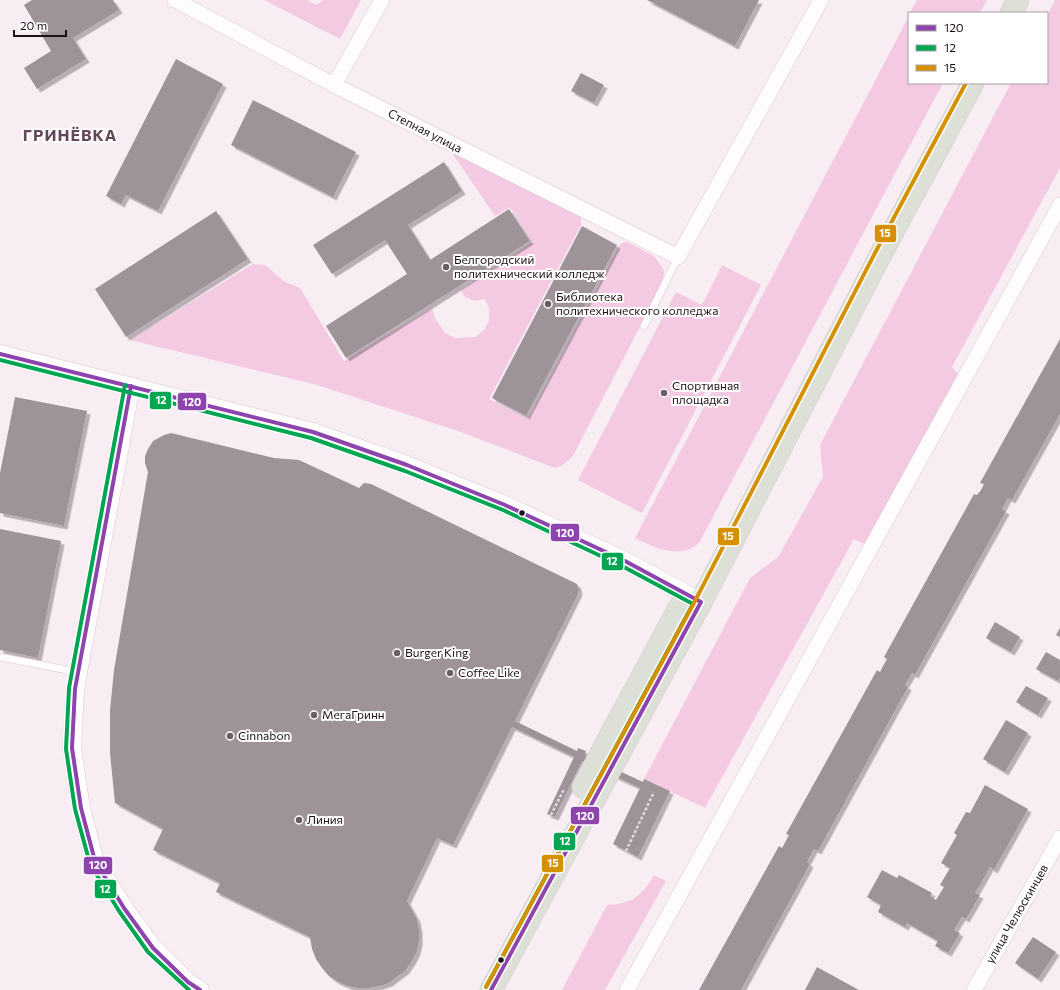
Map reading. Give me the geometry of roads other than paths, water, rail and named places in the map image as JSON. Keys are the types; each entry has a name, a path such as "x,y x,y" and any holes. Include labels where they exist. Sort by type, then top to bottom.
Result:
{"main road":[{"path":"1012,12 1018,0"},
{"path":"491,990 701,602 881,254 972,84"},
{"path":"475,990 680,606 701,602"}],"street":[{"name":"Степная улица","path":"175,0 334,85 678,257"},
{"path":"334,85 382,0"},
{"path":"678,257 821,0"},
{"path":"627,990 1060,205"},
{"path":"0,354 312,432 406,464 526,515 625,561 701,602"},
{"path":"131,386 75,690 72,748 81,808 95,861 124,908 153,948 188,982 200,990"},
{"name":"улица Челюскинцев","path":"974,990 1060,838"}],"lane":[{"path":"644,326 678,257"},
{"path":"0,657 78,672"}],"place":[{"name":"Белгородский политехнический колледж","path":"446,267"},
{"name":"Библиотека политехнического колледжа","path":"548,304"},
{"name":"Спортивная площадка","path":"664,393"},
{"name":"Burger King","path":"397,653"},
{"name":"Coffee Like","path":"450,673"},
{"name":"МегаГринн","path":"314,715"},
{"name":"Cinnabon","path":"230,736"},
{"name":"Линия","path":"299,820"}],"district":[{"name":"ГРИНЁВКА","path":"70,135"}]}
